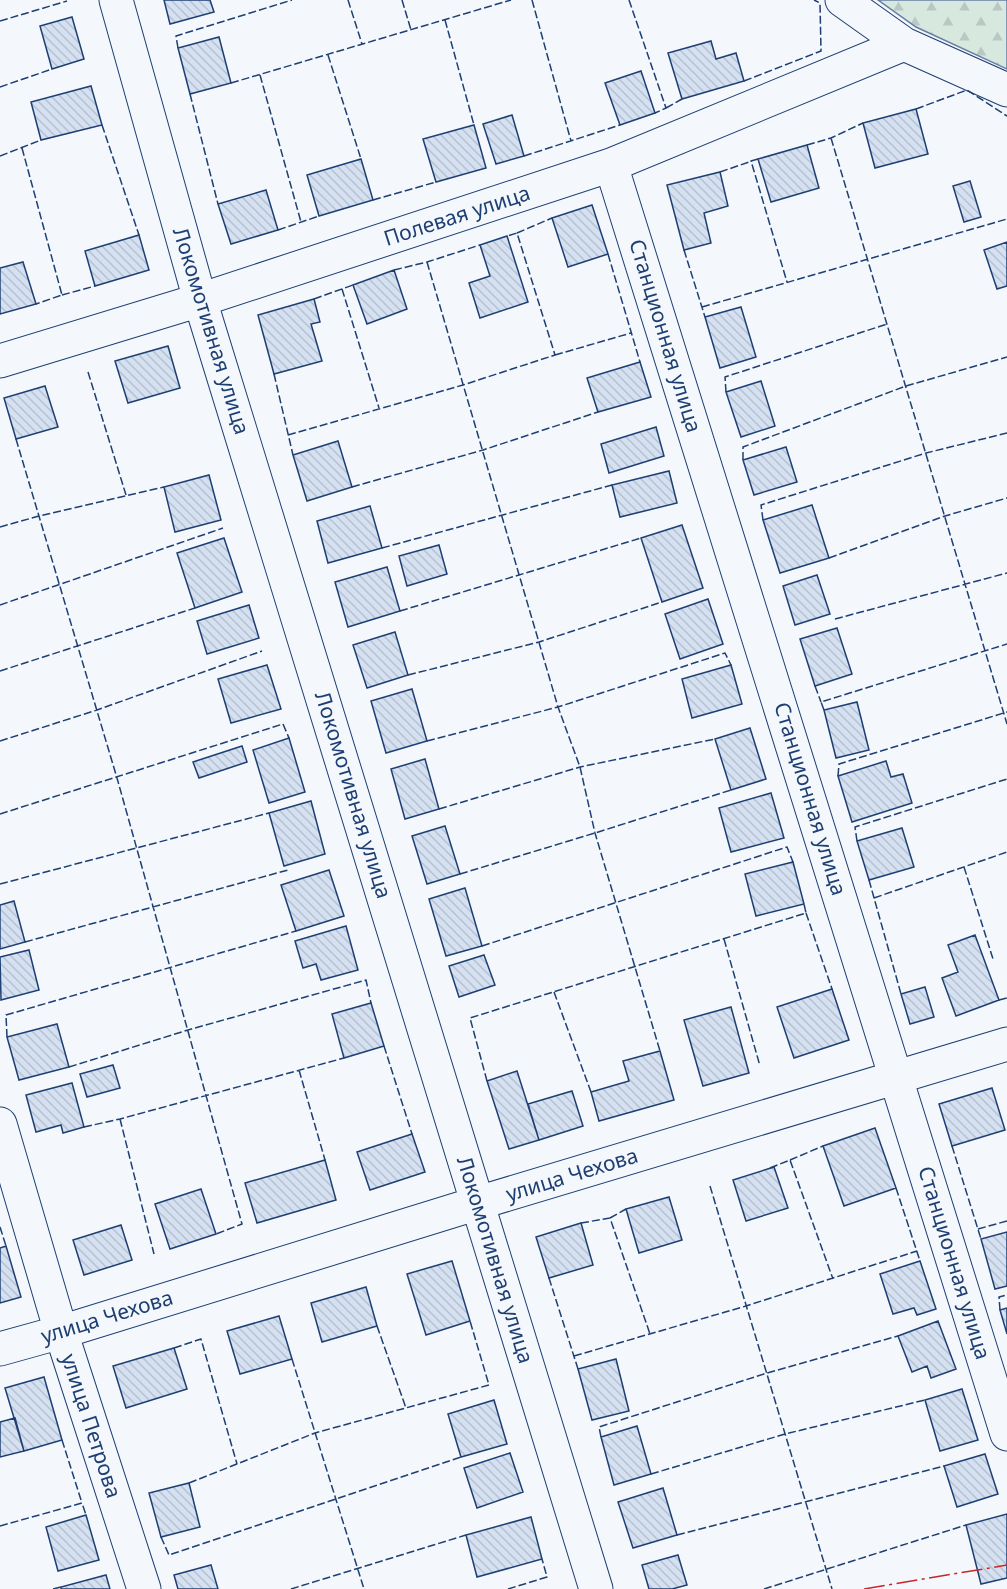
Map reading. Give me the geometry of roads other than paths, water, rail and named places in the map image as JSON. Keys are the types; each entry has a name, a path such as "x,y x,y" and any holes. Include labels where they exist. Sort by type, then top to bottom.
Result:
{"street":[{"name":"Локомотивная улица","path":"116,0 200,300 596,1589"},
{"path":"842,0 904,44 1007,90"},
{"name":"Полевая улица","path":"0,361 200,300 611,165 904,44"},
{"name":"Станционная улица","path":"611,165 1007,1434"},
{"name":"улица Чехова","path":"0,1349 1007,1044"},
{"name":"улица Петрова","path":"0,1124 61,1332 144,1589"}]}
